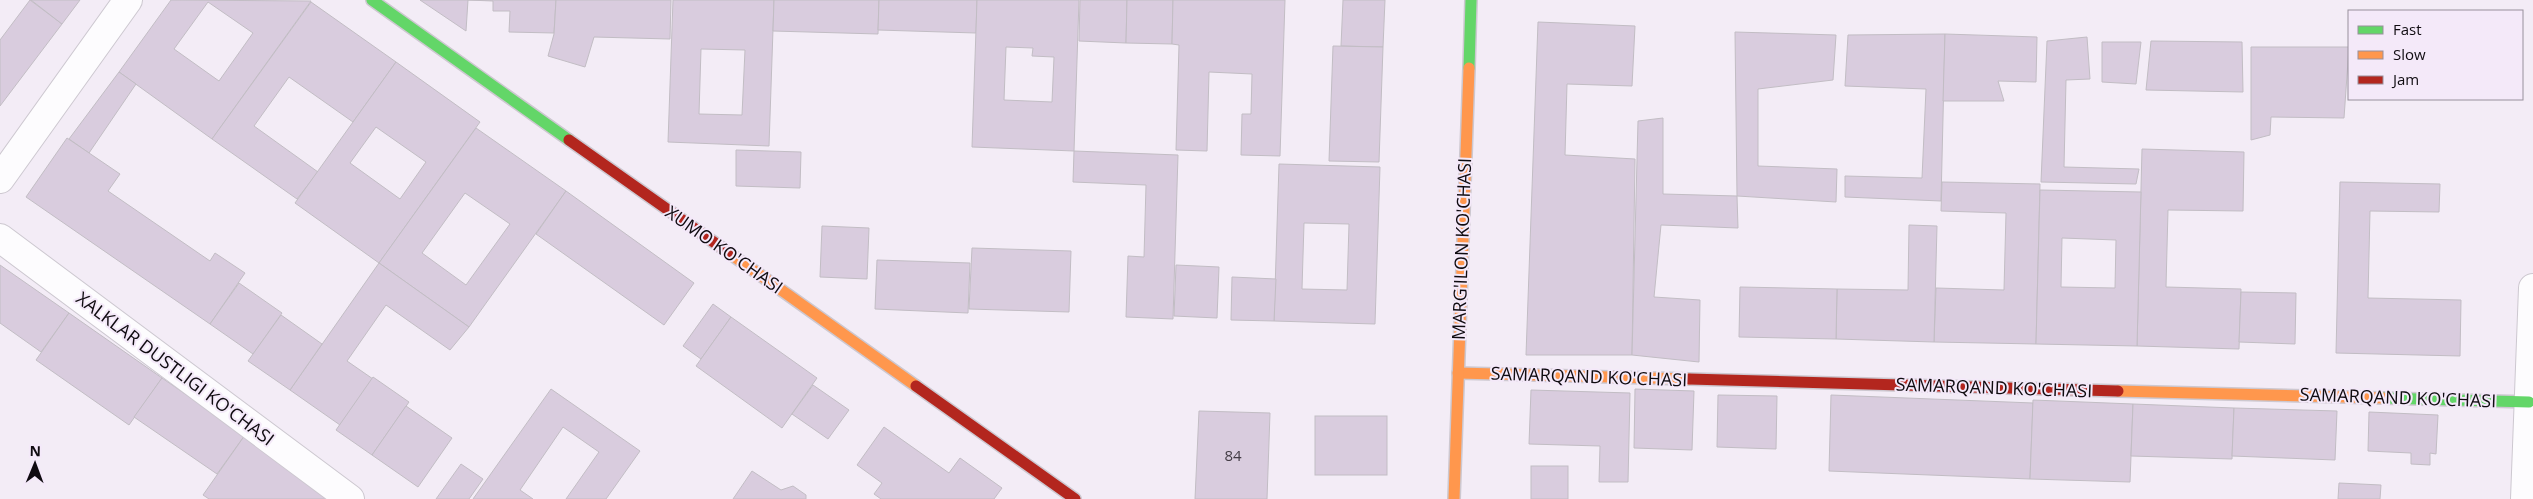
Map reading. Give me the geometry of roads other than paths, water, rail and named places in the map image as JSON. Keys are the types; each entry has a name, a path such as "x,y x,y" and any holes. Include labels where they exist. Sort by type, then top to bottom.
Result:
{"street":[{"path":"0,180 128,0"},
{"name":"XUMO KO'CHASI","path":"372,0 1075,499"},
{"name":"MARG'ILON KO'CHASI","path":"1454,499 1471,0"},
{"name":"XALKLAR DUSTLIGI KO'CHASI","path":"0,238 350,499"},
{"path":"2526,499 2533,288"},
{"name":"SAMARQAND KO'CHASI","path":"1458,373 2529,402"}]}
